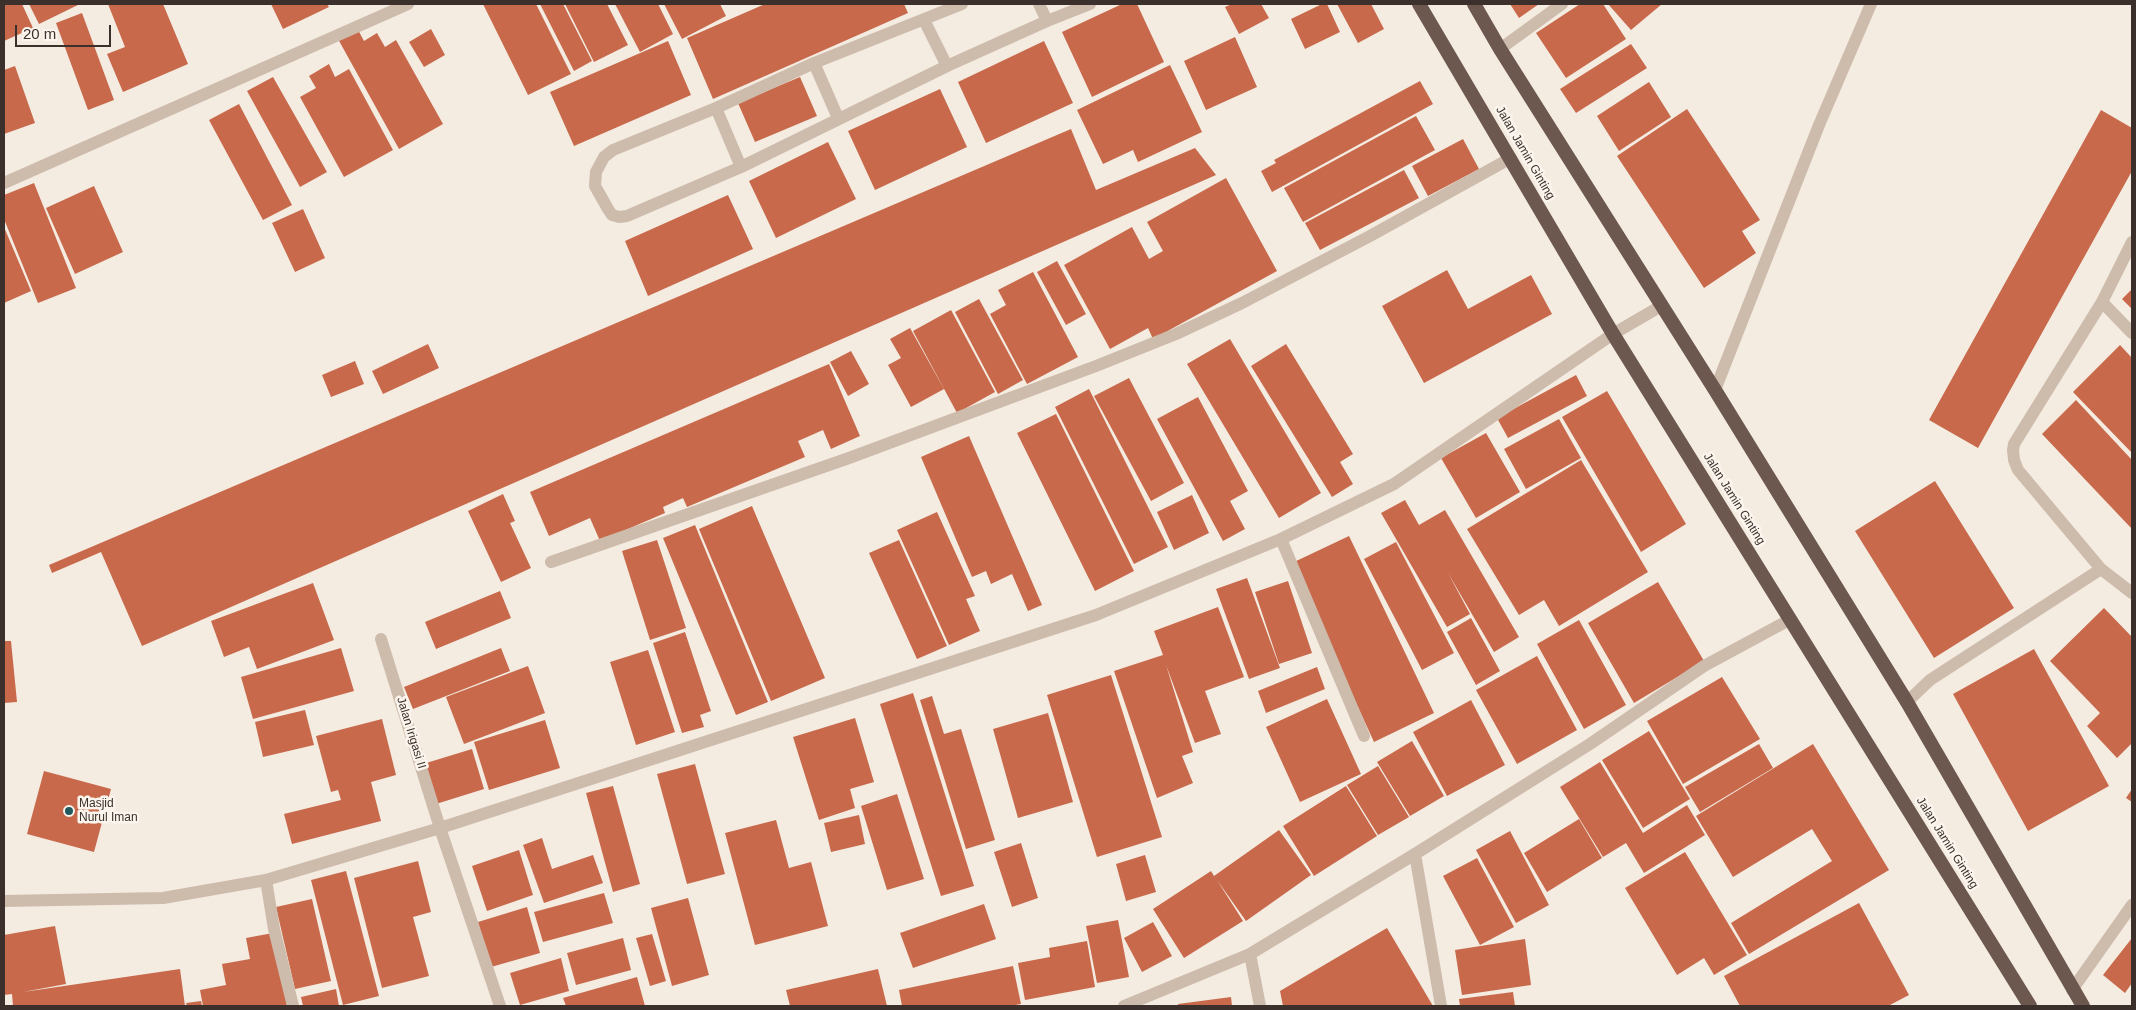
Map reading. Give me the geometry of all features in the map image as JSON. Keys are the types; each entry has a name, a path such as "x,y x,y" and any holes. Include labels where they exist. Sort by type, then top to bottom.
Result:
{"highway":[{"name":"Jalan Jamin Ginting","path":"1419,4 1613,334 2030,1006"},
{"path":"1474,4 1500,49 1715,390 1906,702 2083,1006"}],"street":[{"path":"4,183 408,4"},
{"path":"962,4 814,63 716,108 613,150 604,157 596,172 595,186 612,215 619,217 627,216 741,167 947,66 1047,21 1090,4"},
{"path":"1038,4 1047,21"},
{"path":"1500,49 1562,4"},
{"path":"1715,390 1819,126 1871,4"},
{"path":"924,20 947,66"},
{"path":"814,63 838,118"},
{"path":"716,108 741,167"},
{"path":"551,562 849,458 1096,366 1176,334 1242,303 1353,245 1511,158"},
{"path":"2132,242 2102,302 2014,444 2013,450 2018,470 2101,569 2132,593"},
{"path":"2102,302 2132,333"},
{"path":"4,901 163,898 266,880 440,828 1096,615 1280,539 1394,484 1613,334 1661,306"},
{"path":"1280,539 1364,736"},
{"path":"1906,702 1930,680 2101,569"},
{"path":"1124,1006 1250,954 1415,854 1590,744 1704,666 1790,619"},
{"name":"Jalan Irigasi II","path":"381,639 440,828 500,1006"},
{"path":"1415,854 1442,1006"},
{"path":"266,880 274,929 293,1006"},
{"path":"2072,990 2132,905"},
{"path":"1250,954 1260,1006"}],"building":[{"path":"4,4 22,4 33,28 4,41"},
{"path":"29,4 80,4 39,24"},
{"path":"108,4 163,4 188,64 123,92 107,54 125,47"},
{"path":"271,4 327,4 329,7 283,29"},
{"path":"483,4 536,4 571,74 528,95"},
{"path":"540,4 563,4 592,61 574,71"},
{"path":"565,4 607,4 628,45 594,62"},
{"path":"615,4 658,4 673,34 640,52"},
{"path":"664,4 720,4 726,16 682,39"},
{"path":"765,4 904,4 908,13 713,99 687,38"},
{"path":"1122,4 1137,4 1164,62 1092,97 1062,32"},
{"path":"1232,4 1261,4 1269,18 1239,34 1225,7"},
{"path":"1322,4 1327,4 1340,32 1305,49 1291,19"},
{"path":"1337,4 1371,4 1384,29 1358,43"},
{"path":"1510,4 1539,4 1519,18"},
{"path":"1580,4 1603,4 1626,39 1566,78 1536,33"},
{"path":"1608,4 1662,4 1631,30"},
{"path":"82,13 114,100 88,110 56,23"},
{"path":"357,28 364,41 377,33 385,47 396,40 443,124 399,149 338,39"},
{"path":"431,29 445,55 424,67 409,42"},
{"path":"1235,37 1257,87 1206,110 1184,61"},
{"path":"668,41 691,95 574,146 550,92"},
{"path":"1044,41 1073,103 986,143 958,82"},
{"path":"1631,44 1647,68 1576,113 1560,89"},
{"path":"329,64 335,77 349,69 393,150 344,177 300,97 316,88 309,76"},
{"path":"1170,65 1202,132 1138,162 1133,150 1103,164 1077,110"},
{"path":"15,66 35,123 4,134 4,70"},
{"path":"273,77 327,172 300,187 247,91"},
{"path":"800,77 817,116 755,142 738,103"},
{"path":"1420,81 1433,104 1272,192 1261,171 1276,163 1274,160"},
{"path":"1649,82 1671,117 1619,151 1597,116"},
{"path":"940,89 967,147 875,190 848,131"},
{"path":"239,104 292,205 263,220 209,120"},
{"path":"1687,109 1760,220 1742,231 1756,253 1704,288 1617,156"},
{"path":"2101,110 2132,128 2132,171 1978,448 1929,420"},
{"path":"1416,116 1435,150 1303,222 1284,188"},
{"path":"1071,129 1096,190 1195,148 1216,175 142,646 101,552 52,573 49,565"},
{"path":"1463,139 1479,169 1428,196 1412,166"},
{"path":"828,142 856,199 776,238 749,181"},
{"path":"1404,170 1419,198 1320,250 1305,223"},
{"path":"1226,178 1277,271 1153,339 1148,328 1110,349 1064,265 1132,227 1149,259 1163,251 1147,222"},
{"path":"34,183 76,288 38,303 4,219 4,195"},
{"path":"94,186 123,252 75,274 46,208"},
{"path":"728,195 753,249 648,296 625,241"},
{"path":"303,209 325,258 295,272 272,223"},
{"path":"4,227 31,291 4,303"},
{"path":"1057,261 1086,314 1066,325 1037,272"},
{"path":"1447,270 1468,309 1531,275 1552,314 1424,383 1382,306"},
{"path":"1033,272 1078,357 1027,384 990,314 1006,305 998,290"},
{"path":"2132,289 2132,309 2122,299"},
{"path":"979,299 1023,380 998,394 955,312"},
{"path":"951,310 995,392 957,413 913,331"},
{"path":"910,328 944,389 911,407 888,365 901,358 890,339"},
{"path":"1230,339 1321,493 1279,518 1187,364"},
{"path":"428,344 439,368 383,394 372,371"},
{"path":"1286,344 1353,454 1340,462 1353,484 1332,497 1251,366"},
{"path":"2120,345 2132,358 2132,453 2073,392"},
{"path":"851,351 869,384 848,396 830,362"},
{"path":"355,361 364,384 331,397 322,375"},
{"path":"829,364 860,436 831,449 823,430 798,441 805,457 687,507 683,498 663,507 665,513 600,541 590,518 549,536 530,492"},
{"path":"1576,375 1587,396 1508,438 1497,418"},
{"path":"1129,378 1184,483 1151,501 1094,396"},
{"path":"1089,389 1168,547 1134,564 1055,407"},
{"path":"1607,391 1686,524 1641,552 1562,417"},
{"path":"1198,397 1248,491 1230,501 1245,529 1223,541 1157,419"},
{"path":"2076,400 2132,460 2132,529 2042,434"},
{"path":"1056,414 1134,571 1095,591 1017,433"},
{"path":"1559,419 1581,458 1526,489 1504,449"},
{"path":"1486,433 1520,492 1476,518 1441,458"},
{"path":"969,436 1042,605 1028,611 1012,574 991,584 986,571 972,577 921,457"},
{"path":"1581,460 1648,572 1559,626 1544,600 1519,615 1467,529"},
{"path":"1935,481 2014,608 1934,658 1855,531"},
{"path":"503,494 515,521 510,523 531,568 501,582 468,511"},
{"path":"1192,495 1209,533 1174,550 1157,512"},
{"path":"1405,500 1419,525 1445,510 1519,637 1494,652 1448,573 1470,614 1447,627 1381,513"},
{"path":"752,506 825,678 771,701 699,529"},
{"path":"937,512 975,596 966,599 980,631 949,645 897,530"},
{"path":"695,525 768,702 736,715 663,538"},
{"path":"1349,536 1434,713 1374,742 1292,563"},
{"path":"657,540 686,628 650,640 622,551"},
{"path":"899,540 947,646 917,659 869,553"},
{"path":"1396,542 1454,653 1422,670 1364,559"},
{"path":"1247,578 1280,668 1249,679 1216,589"},
{"path":"1288,581 1312,653 1279,664 1255,592"},
{"path":"1658,582 1704,661 1634,703 1588,623"},
{"path":"313,583 334,640 257,669 249,647 224,657 211,621"},
{"path":"500,591 511,618 436,649 425,622"},
{"path":"1218,607 1244,677 1205,691 1221,734 1195,743 1166,665 1193,752 1182,756 1193,783 1157,798 1114,671 1163,655 1154,631"},
{"path":"2104,608 2132,637 2132,743 2117,758 2087,726 2100,713 2050,661"},
{"path":"1471,618 1500,671 1476,685 1447,632"},
{"path":"1579,620 1626,705 1584,729 1537,644"},
{"path":"685,632 711,711 700,715 704,727 682,733 653,643"},
{"path":"4,641 11,641 17,702 4,703"},
{"path":"341,648 354,691 253,719 241,677"},
{"path":"501,648 510,671 413,709 404,687"},
{"path":"2034,649 2109,786 2028,831 1953,694"},
{"path":"648,650 675,732 636,745 610,662"},
{"path":"1537,656 1577,730 1517,764 1476,690"},
{"path":"528,666 545,713 464,744 446,697"},
{"path":"1317,667 1325,689 1266,713 1258,691"},
{"path":"1111,675 1162,837 1097,857 1047,695"},
{"path":"1722,677 1760,739 1683,784 1647,721"},
{"path":"913,693 974,886 941,896 880,704"},
{"path":"932,696 944,734 961,729 995,840 966,849 920,700"},
{"path":"1327,699 1361,774 1300,802 1266,727"},
{"path":"1471,700 1505,765 1447,796 1413,732"},
{"path":"305,710 314,745 263,757 255,722"},
{"path":"1048,713 1073,802 1018,818 993,729"},
{"path":"855,718 874,782 850,789 855,808 819,820 793,737"},
{"path":"382,719 396,775 371,782 381,821 292,844 284,814 341,800 338,790 331,792 316,736"},
{"path":"545,720 560,768 489,790 474,742"},
{"path":"1649,731 1690,799 1643,828 1602,760"},
{"path":"1412,741 1444,796 1410,816 1377,762"},
{"path":"1759,744 1773,768 1700,812 1685,787"},
{"path":"1813,744 1889,870 1749,954 1731,923 1832,861 1812,829 1733,877 1696,816"},
{"path":"472,749 484,789 436,804 423,764"},
{"path":"1600,762 1643,833 1687,805 1705,835 1644,873 1626,843 1603,857 1560,787"},
{"path":"695,764 725,874 687,884 657,774"},
{"path":"1378,766 1409,817 1378,835 1347,785"},
{"name":"Masjid Nurul Iman","path":"44,771 111,789 94,852 27,834"},
{"path":"613,786 640,884 613,892 586,793"},
{"path":"1346,786 1377,836 1314,876 1283,826"},
{"path":"2132,789 2132,802 2126,798"},
{"path":"897,794 924,879 887,890 861,806"},
{"path":"859,815 865,844 831,852 824,823"},
{"path":"1579,819 1602,858 1547,892 1524,853"},
{"path":"776,820 789,868 811,862 828,926 755,945 725,833"},
{"path":"1279,830 1311,875 1246,921 1217,880 1243,921 1184,958 1153,909 1211,871 1214,876"},
{"path":"1510,831 1549,905 1516,923 1476,850"},
{"path":"542,838 552,869 593,855 603,883 544,903 523,845"},
{"path":"1021,843 1038,898 1012,907 994,852"},
{"path":"519,850 533,895 487,911 472,866"},
{"path":"1685,852 1747,955 1714,975 1704,958 1677,975 1625,888"},
{"path":"1145,855 1156,892 1126,901 1116,864"},
{"path":"1477,858 1514,927 1480,945 1443,876"},
{"path":"418,861 431,912 413,917 429,976 382,988 354,878"},
{"path":"346,871 379,996 343,1005 311,880"},
{"path":"604,893 613,923 543,942 534,912"},
{"path":"688,898 709,975 672,986 651,908"},
{"path":"312,899 331,981 295,989 276,907"},
{"path":"1859,903 1909,995 1888,1006 1740,1006 1724,976"},
{"path":"984,904 996,939 913,968 900,933"},
{"path":"527,907 540,953 491,967 478,922"},
{"path":"1118,920 1129,977 1097,983 1086,926"},
{"path":"1153,922 1172,956 1142,972 1124,938"},
{"path":"55,926 66,984 23,992 180,969 185,1006 13,1006 12,994 4,995 4,935"},
{"path":"1387,928 1433,1006 1283,1006 1280,991"},
{"path":"273,933 287,1006 203,1006 200,990 226,985 222,964 250,959 246,938"},
{"path":"652,934 666,981 650,986 636,938"},
{"path":"623,938 631,970 576,985 567,953"},
{"path":"2132,938 2132,983 2125,993 2103,975"},
{"path":"1525,939 1531,985 1462,995 1455,950"},
{"path":"1087,941 1095,987 1025,1000 1018,963 1050,957 1049,948"},
{"path":"561,958 569,991 520,1005 510,973"},
{"path":"1013,966 1021,1004 1010,1006 902,1006 899,990"},
{"path":"878,969 887,1006 790,1006 786,990"},
{"path":"637,977 645,1006 566,1006 563,998"},
{"path":"336,989 339,1006 303,1006 301,997"},
{"path":"1513,992 1515,1006 1460,1006 1459,999"},
{"path":"1231,997 1232,1006 1178,1006 1178,1004"},
{"path":"201,1001 202,1006 187,1006 186,1003"}],"place":[{"name":"Masjid Nurul Iman","path":"69,811"}]}
